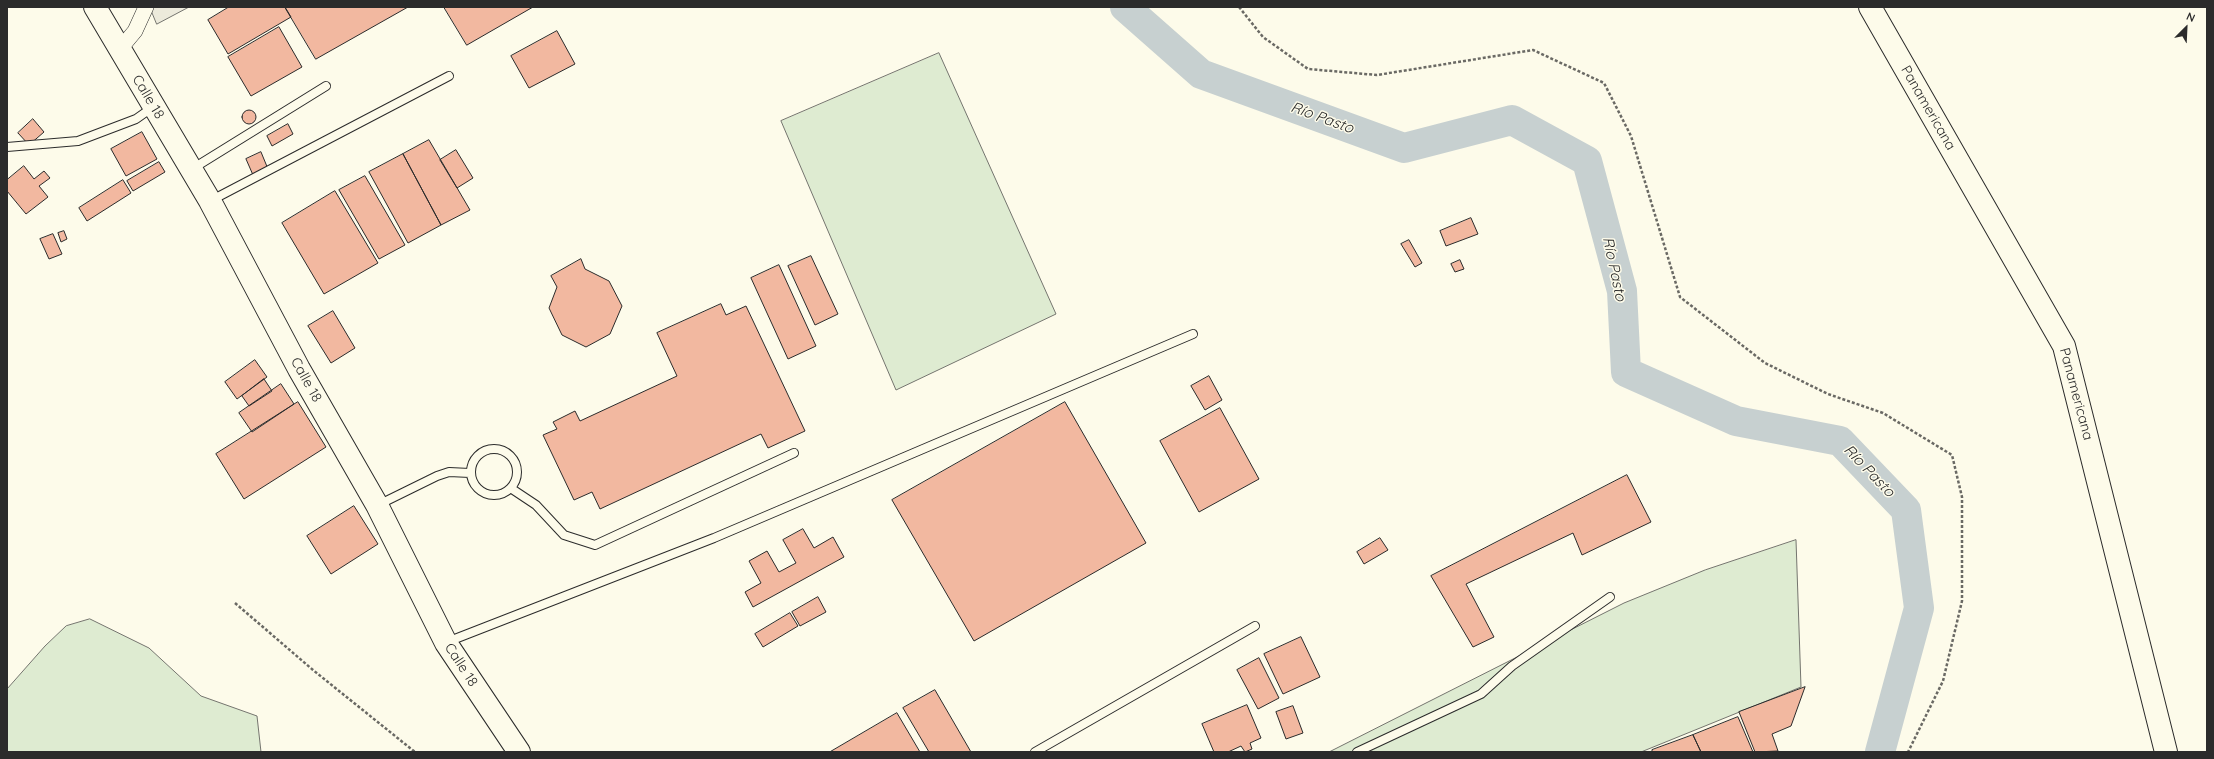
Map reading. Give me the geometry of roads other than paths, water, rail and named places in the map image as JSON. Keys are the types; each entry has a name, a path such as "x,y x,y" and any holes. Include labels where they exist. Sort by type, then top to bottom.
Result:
{"main road":[{"name":"Calle 18","path":"95,7 210,201 299,369 377,505 446,643 518,752"},
{"name":"Panamericana","path":"1870,7 2064,346 2166,752"}],"street":[{"path":"120,49 135,31 146,7"}],"lane":[{"path":"210,201 448,76"},
{"path":"191,170 326,86"},
{"path":"7,147 78,141 136,119 154,106"},
{"path":"446,643 714,538 1193,334"},
{"path":"493,448 510,454 518,471 512,489 495,496 478,490 470,473 476,456 493,448"},
{"path":"512,489 536,505 564,535 595,545 794,453"},
{"path":"377,505 437,476 449,472 470,473"},
{"path":"1357,752 1480,694 1512,666 1610,597"},
{"path":"1035,752 1255,626"}],"waterway":[{"name":"Río Pasto","path":"1125,7 1201,74 1404,148 1512,120 1587,161 1622,291 1626,372 1736,421 1840,441 1906,510 1919,608 1880,752"}]}
